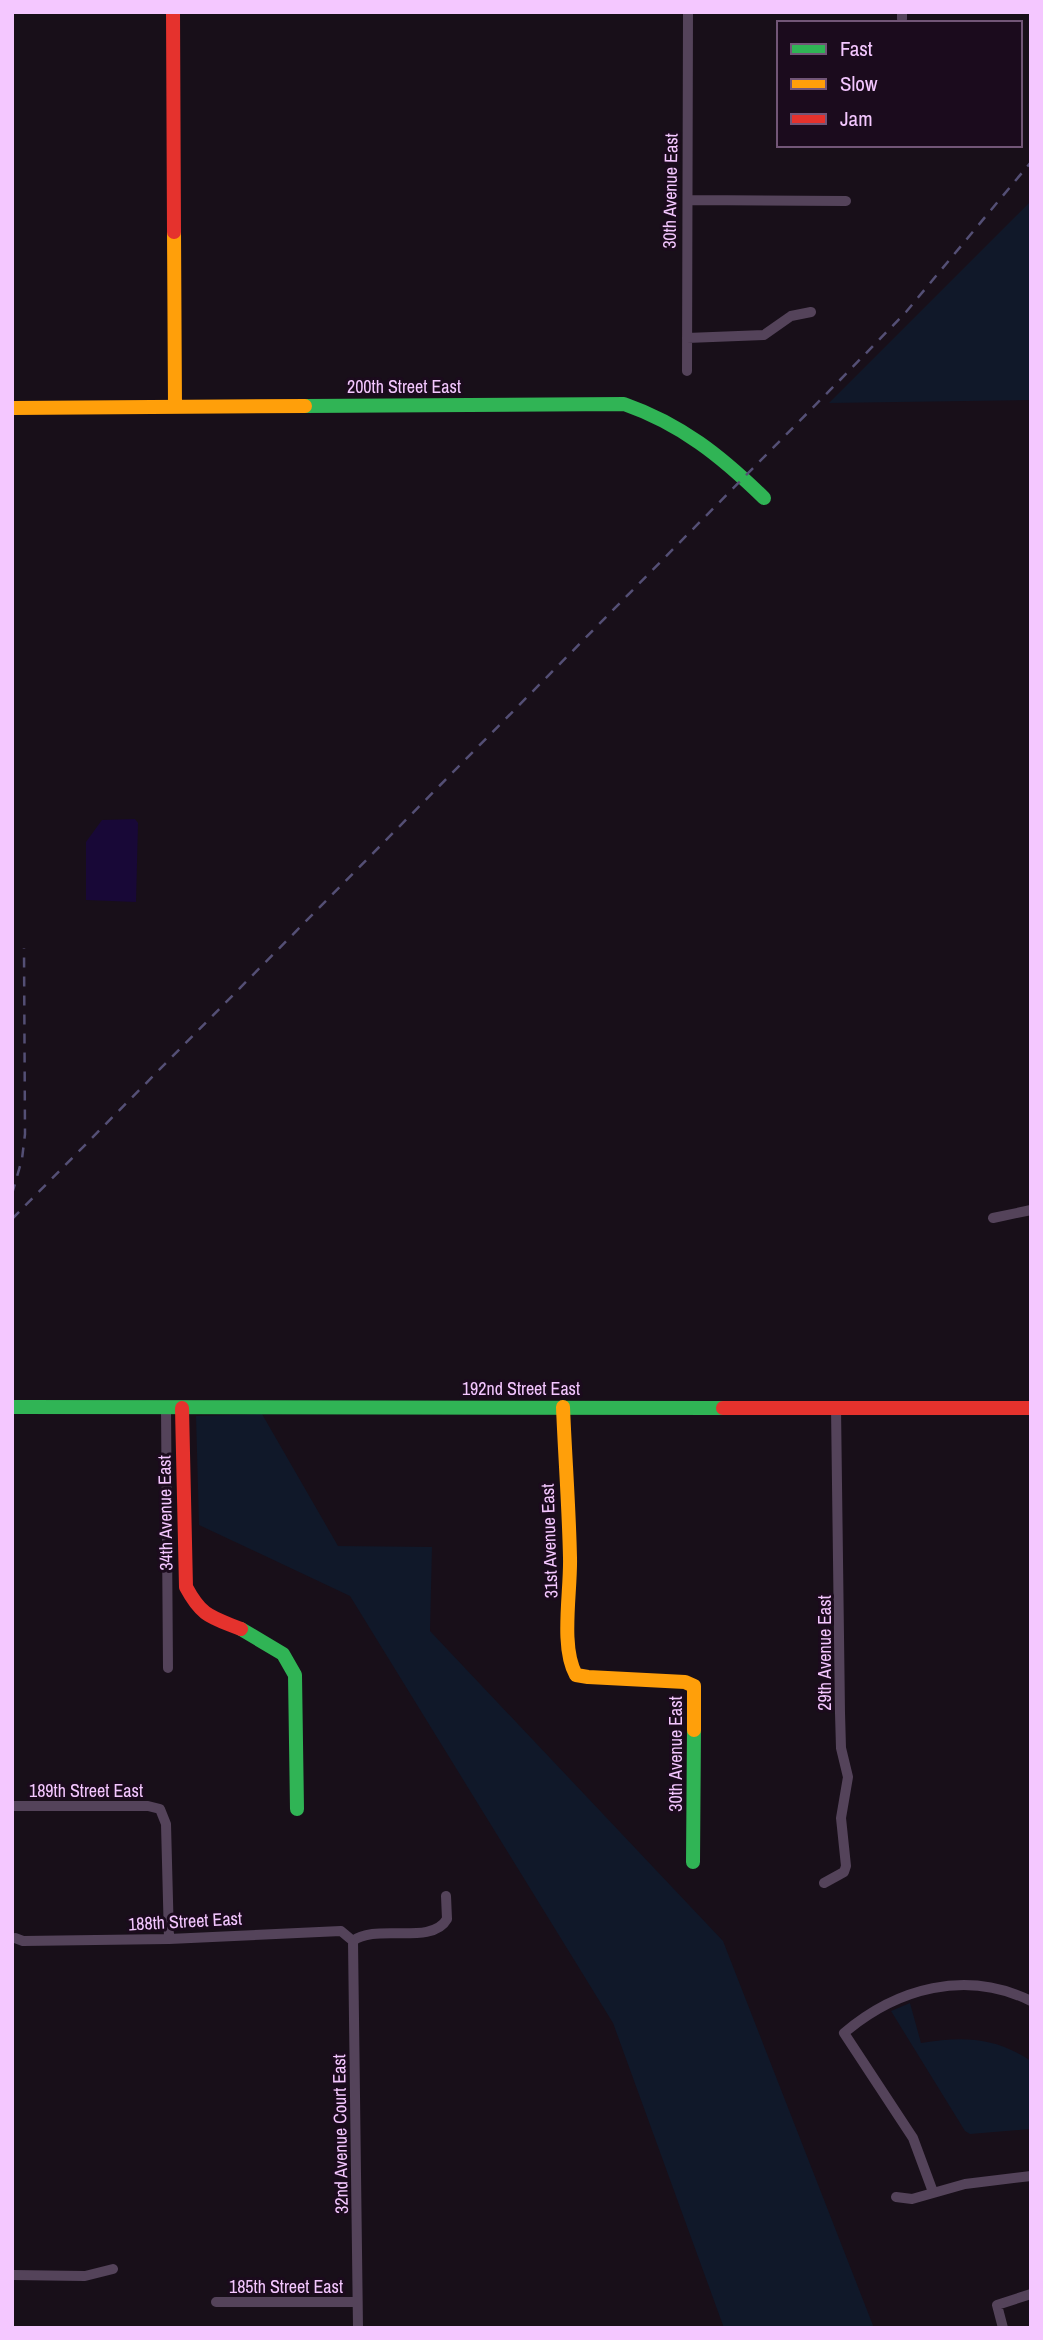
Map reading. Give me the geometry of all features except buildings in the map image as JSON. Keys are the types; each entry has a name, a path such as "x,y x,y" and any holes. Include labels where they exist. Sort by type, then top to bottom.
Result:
{"street":[{"path":"173,12 176,406"},
{"name":"30th Avenue East","path":"687,371 688,12"},
{"path":"689,200 846,201"},
{"path":"687,338 764,335 791,316 811,312"},
{"name":"200th Street East","path":"12,408 624,404 686,428 722,457 764,498"},
{"path":"993,1219 1031,1210"},
{"name":"192nd Street East","path":"12,1407 1031,1408"},
{"name":"31st Avenue East","path":"563,1407 572,1579 569,1641 573,1672"},
{"name":"29th Avenue East","path":"824,1883 844,1872 846,1866 841,1818 848,1777 841,1748 840,1725 836,1407"},
{"path":"166,1408 168,1668"},
{"name":"34th Avenue East","path":"183,1408 186,1587 193,1603 206,1616 274,1646 292,1661 295,1675 297,1809"},
{"name":"30th Avenue East","path":"573,1672 582,1677 609,1679 677,1679 694,1686 693,1863"},
{"name":"189th Street East","path":"12,1806 148,1806 159,1809 166,1824 169,1940"},
{"path":"353,1941 363,1935 417,1933 439,1927 447,1919 446,1896"},
{"name":"188th Street East","path":"15,1938 23,1941 169,1940 341,1931 353,1941"},
{"name":"32nd Avenue Court East","path":"353,1941 358,2328"},
{"path":"933,2192 913,2138 844,2033 887,2002 924,1989 978,1985 1031,2001"},
{"path":"896,2197 912,2199 987,2180 1031,2176"},
{"path":"12,2275 85,2276 113,2269"},
{"path":"1003,2328 997,2305 1031,2294"},
{"name":"185th Street East","path":"216,2302 357,2302"}],"shaded area":[{"path":"1031,201 1031,400 829,403"},
{"path":"135,819 138,823 136,902 86,900 86,842 102,820"},
{"path":"262,1414 338,1546 432,1547 430,1631 723,1941 874,2328 724,2328 613,2023 350,1596 199,1525 196,1416"},
{"path":"910,2003 921,2043 951,2039 978,2040 1005,2047 1031,2061 1031,2129 970,2134 965,2131 891,2011"}],"railway":[{"path":"12,1219 906,312 1031,162"},
{"path":"12,1194 22,1159 25,1134 24,948"}],"traffic: fast":[{"path":"305,406 624,404 682,431 732,468 764,498"},
{"path":"12,1407 723,1408"},
{"path":"241,1629 283,1654 295,1675 297,1809"},
{"path":"693,1862 694,1730"}],"traffic: slow":[{"path":"174,232 175,406"},
{"path":"12,408 305,406"},
{"path":"563,1407 570,1558 567,1634 571,1663 576,1675 685,1682 694,1686 694,1730"}],"traffic: jam":[{"path":"173,12 174,232"},
{"path":"182,1408 186,1587 197,1605 208,1615 241,1629"},
{"path":"723,1408 1031,1408"}]}
